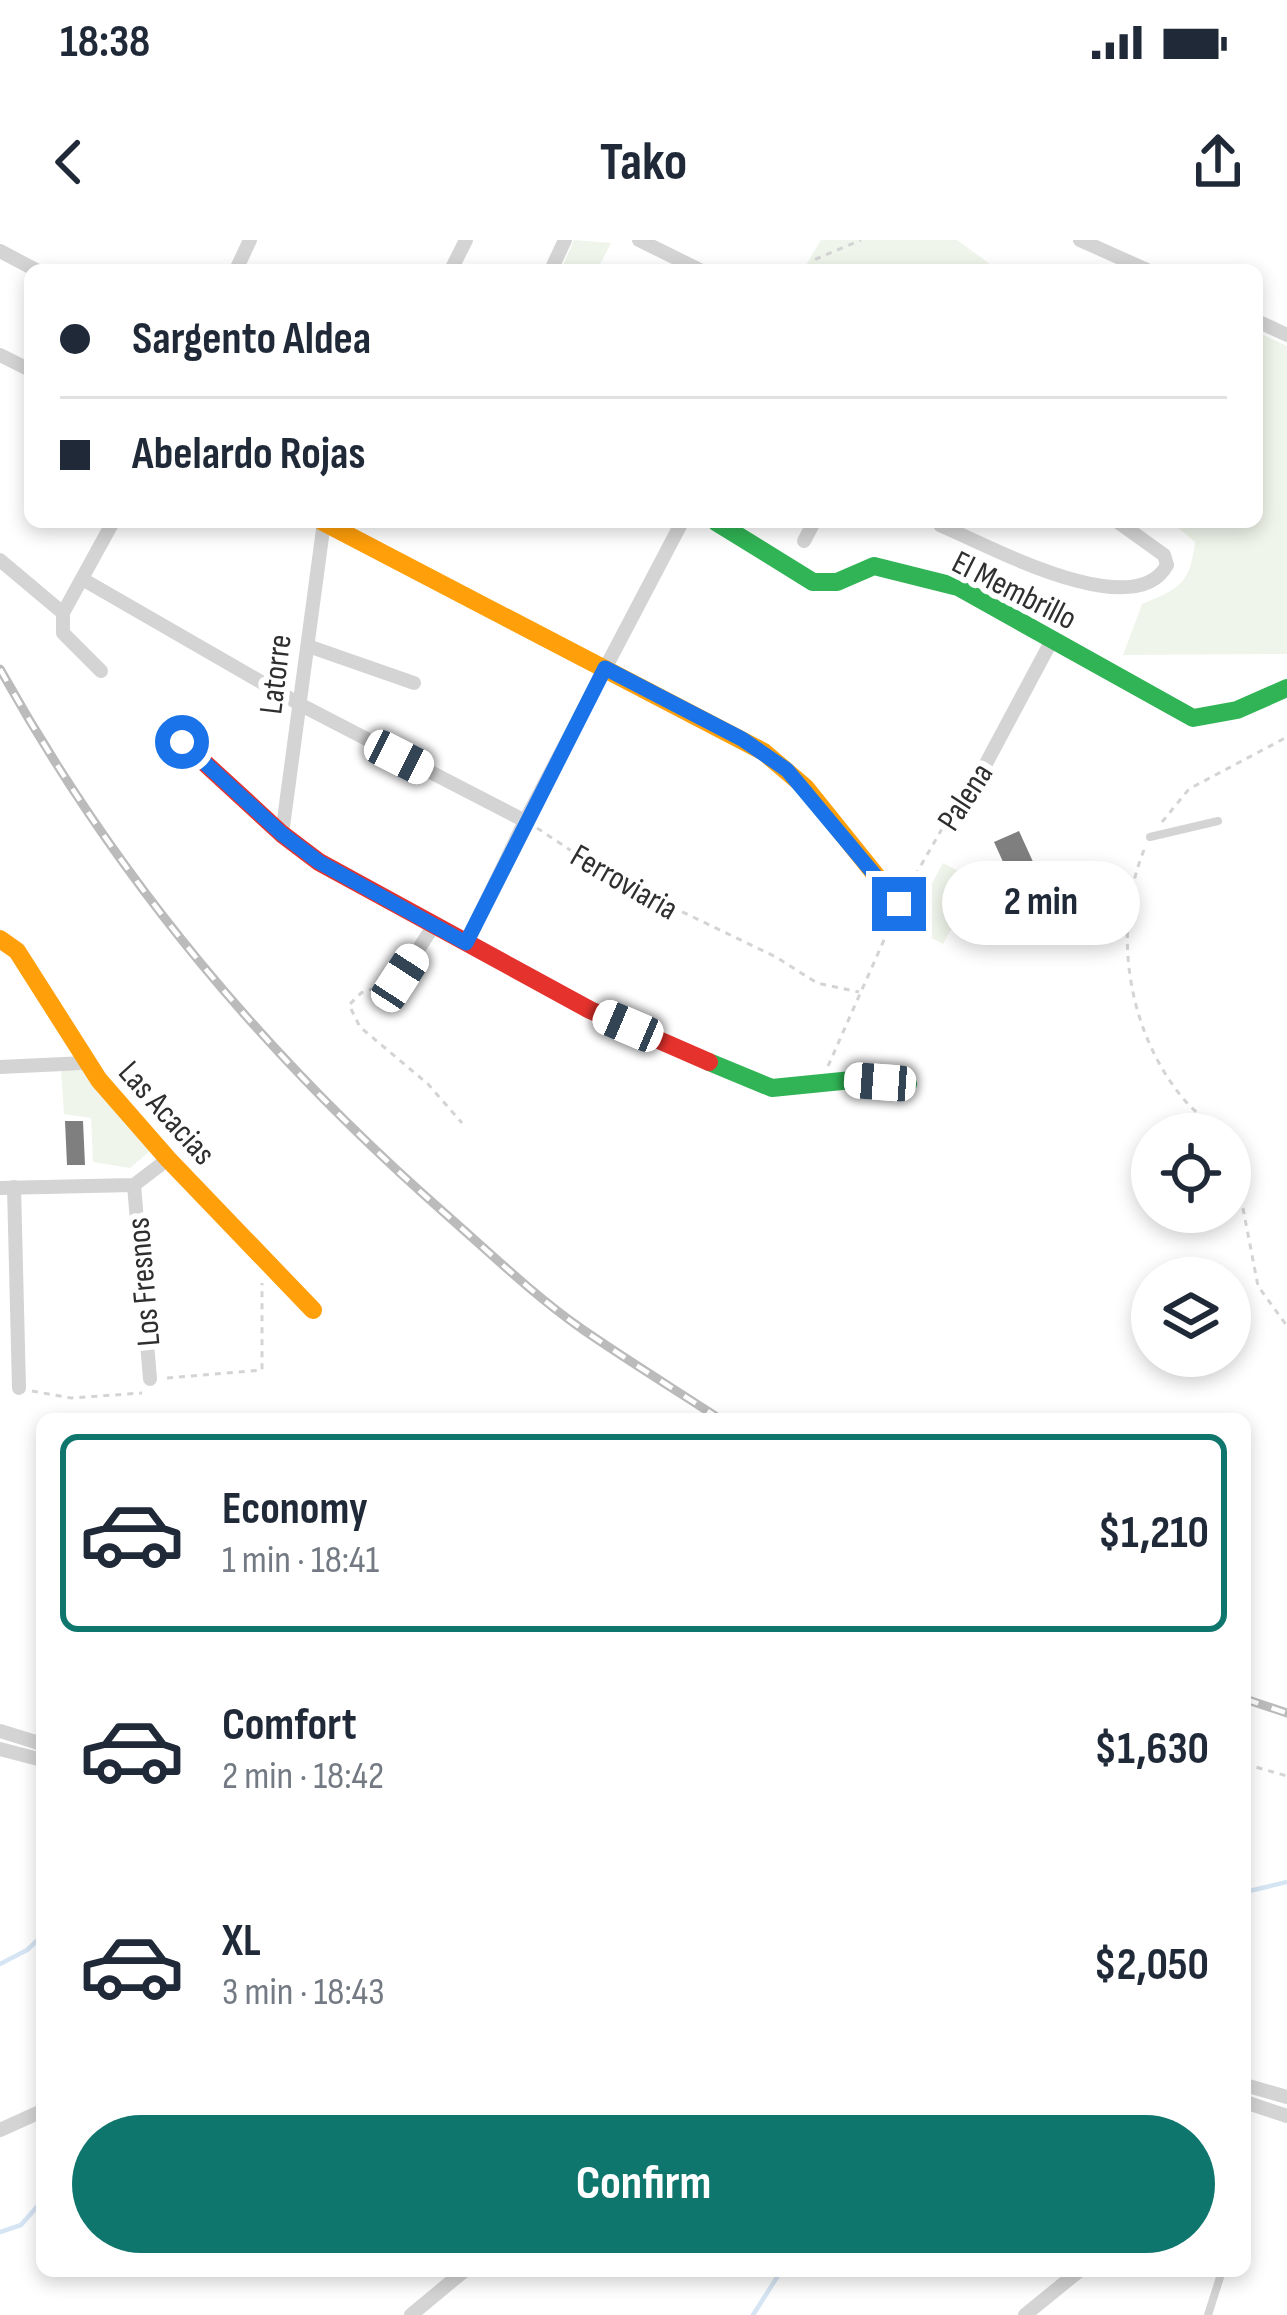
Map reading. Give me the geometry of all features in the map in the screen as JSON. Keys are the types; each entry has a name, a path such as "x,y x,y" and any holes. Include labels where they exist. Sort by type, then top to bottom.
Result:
{"street":[{"path":"638,240 688,264"},
{"path":"1080,240 1134,264"},
{"path":"101,671 63,633 63,613 110,528"},
{"name":"Latorre","path":"282,834 323,528"},
{"path":"336,528 742,739 787,770 899,904"},
{"path":"466,943 679,528"},
{"name":"El Membrillo","path":"726,528 813,582 837,581 874,566 958,587 1193,718 1237,710 1287,688"},
{"path":"805,542 811,528"},
{"path":"947,528 1086,584 1124,589 1153,582 1167,565 1164,555 1126,528"},
{"path":"0,560 63,613"},
{"path":"84,580 301,705 525,821"},
{"name":"Palena","path":"974,785 1052,640"},
{"path":"308,646 414,683"},
{"path":"182,742 282,834 334,871 590,1010 772,1088 852,1080 908,1084"},
{"path":"400,978 434,925"},
{"name":"Las Acacias","path":"0,939 17,951 85,1063 168,1160 313,1310"},
{"path":"0,1067 85,1063"},
{"name":"Los Fresnos","path":"7,1188 134,1185 168,1160"},
{"name":"Los Fresnos","path":"134,1185 150,1379"},
{"path":"7,1188 19,1388"},
{"path":"0,1731 36,1742"},
{"path":"0,1749 36,1758"},
{"path":"1251,2087 1287,2097"},
{"path":"1251,2104 1287,2116"},
{"path":"0,2130 36,2114"},
{"path":"411,2315 457,2277"},
{"path":"1025,2315 1071,2277"}],"lane":[{"path":"1150,837 1218,821"},
{"path":"1208,2315 1220,2277"}],"path":[{"path":"813,264 861,240"},
{"path":"1198,1113 1153,1051 1127,974 1131,883 1150,837 1189,789 1287,737"},
{"name":"Palena","path":"820,1085 899,904 964,789 974,785"},
{"name":"Ferroviaria","path":"525,821 614,879 817,983 859,992"},
{"path":"400,978 361,993 349,1005 360,1027 428,1084 462,1123"},
{"path":"1248,1233 1258,1286 1287,1326"},
{"path":"19,1388 71,1398 144,1393 150,1379 262,1370 262,1257"},
{"path":"1251,1766 1287,1776"}],"shaded area":[{"path":"574,240 611,243 600,264 564,264"},
{"path":"821,240 957,240 990,264 807,264"},
{"path":"1263,335 1287,346 1287,654 1123,655 1142,604 1181,583 1195,542 1178,528 1263,528"},
{"path":"943,863 977,881 943,944 909,926"},
{"path":"61,1070 85,1071 150,1151 130,1168 93,1162 91,1118 64,1114"}],"building":[{"path":"1019,831 1044,886 1019,897 994,842"},
{"path":"65,1121 83,1121 85,1165 67,1165"}],"waterway":[{"path":"1251,1891 1287,1882"},
{"path":"0,1964 36,1942"},
{"path":"0,2232 21,2225 36,2208"},
{"path":"753,2315 777,2277"}],"railway":[{"path":"0,669 94,822 146,894 200,963 319,1094 547,1303 711,1413"},
{"path":"1251,1701 1287,1713"}],"traffic: fast":[{"path":"726,528 813,582 837,582 874,566 958,587 1193,718 1237,710 1287,688"},
{"path":"709,1062 772,1088 852,1080 908,1084"}],"traffic: slow":[{"path":"335,528 764,752 805,787 899,904"},
{"path":"0,939 17,951 99,1080 313,1310"}],"traffic: jam":[{"path":"182,742 319,862 590,1010 709,1062"}],"route":[{"path":"182,742 319,862 466,943 605,668 742,739 787,770 899,904"}]}
